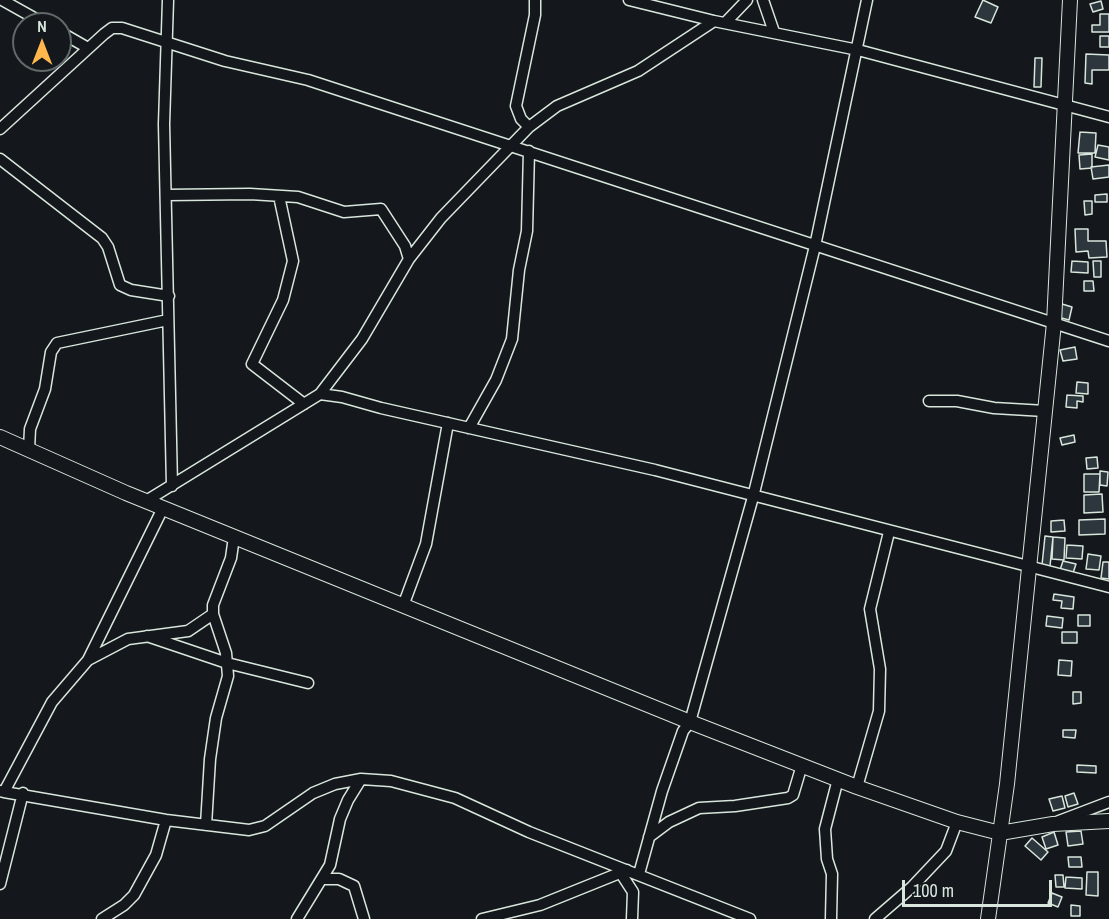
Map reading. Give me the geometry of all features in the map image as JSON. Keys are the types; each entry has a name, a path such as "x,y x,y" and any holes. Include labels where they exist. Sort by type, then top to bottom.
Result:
{"main road":[{"path":"988,919 1000,833 1054,323 1070,0"},
{"path":"0,437 146,501 690,722 857,787 957,822 1000,833 1053,824 1109,821"}],"street":[{"path":"2,0 24,12"},
{"path":"168,0 165,41 172,486"},
{"path":"529,127 521,119 516,106 535,15 535,0"},
{"path":"629,0 719,22 858,50 1109,117"},
{"path":"146,501 320,394 362,339 409,259 441,218 529,127 557,106 638,71 719,22 747,0"},
{"path":"763,0 774,32"},
{"path":"639,874 683,731 690,722 753,497 815,246 867,0"},
{"path":"0,129 88,48 116,27 225,61 308,80 1109,341"},
{"path":"72,39 88,48"},
{"path":"469,428 496,380 512,339 519,270 527,231 529,151"},
{"path":"0,159 102,238 108,247 120,285 131,290 169,296"},
{"path":"167,195 298,197 345,212 381,209 405,246 409,259"},
{"path":"279,196 293,261 283,300 252,364 304,404"},
{"path":"29,449 30,429 45,389 51,352 57,343 168,320"},
{"path":"320,394 342,397 635,465 1109,587"},
{"path":"929,401 957,401 994,408 1045,411"},
{"path":"403,606 426,544 448,423"},
{"path":"163,508 88,660 52,702 2,791 166,820 249,830 265,826 313,794 335,784 361,779 391,781 455,798 529,832 624,871 639,874 750,919"},
{"path":"857,787 879,711 880,669 870,609 889,532"},
{"path":"206,825 210,759 216,718 228,676 227,663 213,614 214,597 231,558 234,537"},
{"path":"88,660 128,639 188,631 213,614"},
{"path":"147,636 227,663 309,682"},
{"path":"649,837 669,822 699,808 735,806 788,798 794,795 802,765"},
{"path":"831,919 832,874 827,859 825,829 838,778"},
{"path":"297,919 330,865 340,819 361,779"},
{"path":"0,884 23,794"},
{"path":"1053,824 1109,802"},
{"path":"102,919 124,905 134,895 156,855 166,820"},
{"path":"875,919 912,887 946,851 957,822"},
{"path":"624,871 633,892 632,919"},
{"path":"482,919 540,905 624,871"},
{"path":"323,879 339,879 354,886 364,919"}],"building":[{"path":"983,0 998,7 991,23 975,17"},
{"path":"1101,1 1103,9 1093,12 1090,4"},
{"path":"1100,14 1109,14 1109,32 1092,32 1092,25 1100,25"},
{"path":"1100,36 1109,36 1109,47 1100,47"},
{"path":"1086,54 1109,55 1109,70 1092,70 1092,84 1085,83"},
{"path":"1035,58 1042,58 1041,87 1034,87"},
{"path":"1080,132 1096,133 1095,153 1078,153"},
{"path":"1098,145 1109,147 1109,160 1095,157"},
{"path":"1092,154 1092,168 1080,169 1079,155"},
{"path":"1109,165 1109,177 1093,179 1091,167"},
{"path":"1107,194 1107,202 1095,202 1095,195"},
{"path":"1084,201 1092,201 1092,214 1085,215"},
{"path":"1075,229 1088,229 1088,241 1106,241 1107,257 1089,258 1088,251 1076,252"},
{"path":"1072,261 1088,262 1088,273 1071,272"},
{"path":"1093,261 1101,261 1101,277 1094,277"},
{"path":"1084,281 1093,281 1094,291 1084,291"},
{"path":"1062,304 1072,307 1069,320 1058,317"},
{"path":"1075,347 1077,359 1063,361 1060,350"},
{"path":"1077,382 1088,383 1088,394 1076,393"},
{"path":"1067,395 1083,396 1083,402 1077,401 1077,408 1066,407"},
{"path":"1074,435 1075,442 1062,445 1060,438"},
{"path":"1097,457 1098,468 1087,469 1086,458"},
{"path":"1100,471 1108,472 1107,486 1100,485"},
{"path":"1084,474 1100,474 1099,492 1084,492"},
{"path":"1102,494 1103,512 1084,513 1084,495"},
{"path":"1105,519 1105,534 1079,535 1079,520"},
{"path":"1064,520 1065,531 1051,532 1051,521"},
{"path":"1045,536 1053,537 1050,566 1042,565"},
{"path":"1053,537 1065,538 1064,560 1052,559"},
{"path":"1067,545 1083,546 1082,559 1066,558"},
{"path":"1088,554 1101,556 1099,570 1086,569"},
{"path":"1063,561 1076,564 1073,573 1060,570"},
{"path":"1103,562 1109,562 1109,579 1101,578"},
{"path":"1054,594 1074,597 1073,609 1061,608 1062,601 1053,600"},
{"path":"1078,615 1090,615 1090,626 1078,626"},
{"path":"1047,616 1063,618 1062,628 1046,626"},
{"path":"1062,632 1077,632 1077,643 1062,643"},
{"path":"1059,660 1072,661 1071,676 1058,675"},
{"path":"1073,692 1081,692 1081,703 1073,704"},
{"path":"1063,730 1076,730 1075,738 1063,737"},
{"path":"1077,765 1096,766 1096,773 1077,772"},
{"path":"1074,793 1078,804 1068,807 1065,796"},
{"path":"1062,796 1065,808 1053,811 1049,799"},
{"path":"1081,831 1083,844 1068,846 1066,832"},
{"path":"1054,832 1058,845 1046,849 1042,837"},
{"path":"1032,838 1048,852 1041,860 1025,846"},
{"path":"1068,857 1081,857 1082,867 1069,867"},
{"path":"1087,872 1098,872 1098,896 1086,895"},
{"path":"1055,875 1063,875 1064,887 1056,887"},
{"path":"1066,877 1082,878 1082,889 1065,888"},
{"path":"1052,893 1062,897 1058,907 1048,903"},
{"path":"1071,905 1080,906 1080,916 1071,916"}]}
